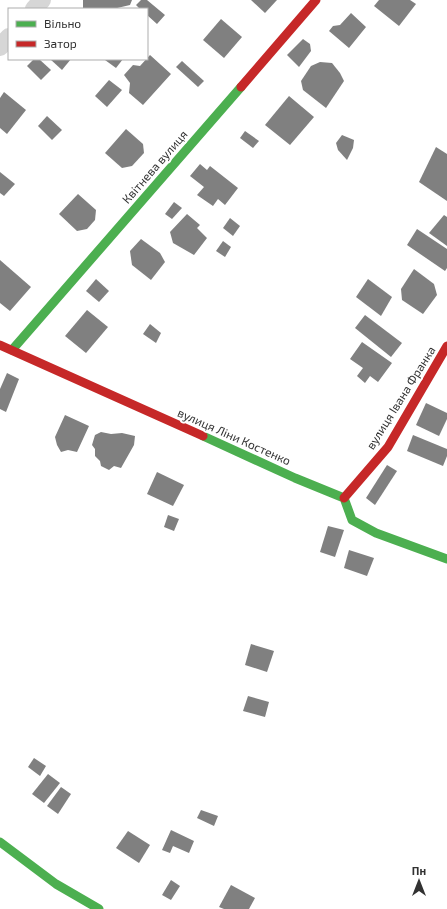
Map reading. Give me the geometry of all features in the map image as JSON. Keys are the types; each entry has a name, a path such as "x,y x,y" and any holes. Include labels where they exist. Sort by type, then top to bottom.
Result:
{"street":[{"path":"35,8 42,0"},
{"name":"Квітнева вулиця","path":"12,350 316,0"},
{"path":"0,47 8,38"},
{"name":"вулиця Ліни Костенко","path":"0,345 296,478 344,498"},
{"name":"вулиця Івана Франка","path":"344,498 388,447 447,346"},
{"path":"344,498 352,520 376,533 447,559"},
{"path":"0,842 56,884 99,909"}],"building":[{"path":"83,0 132,0 130,5 117,8 83,8"},
{"path":"141,0 147,0 165,15 157,24 148,16 148,8 139,8 136,5"},
{"path":"251,0 277,0 265,13"},
{"path":"379,0 410,0 416,4 399,26 374,6"},
{"path":"351,13 366,27 349,48 329,31 333,26 340,25"},
{"path":"221,19 242,37 224,58 203,40"},
{"path":"303,39 310,44 311,51 299,67 287,55"},
{"path":"150,55 171,74 143,105 129,93 130,83 124,75 133,65 140,66 145,60 148,60"},
{"path":"33,60 40,60 51,70 41,80 27,66"},
{"path":"51,60 70,60 62,70"},
{"path":"105,60 122,60 116,68"},
{"path":"182,61 204,81 198,87 176,67"},
{"path":"320,62 332,63 344,81 326,108 303,90 301,81 311,66"},
{"path":"109,80 122,90 107,107 95,96"},
{"path":"4,92 26,110 7,134 0,128 0,98"},
{"path":"289,96 314,117 290,145 265,125"},
{"path":"47,116 62,130 52,140 38,126"},
{"path":"126,129 143,144 144,153 132,166 122,168 105,153"},
{"path":"245,131 259,141 253,148 240,138"},
{"path":"342,135 354,140 353,148 347,160 338,150 336,143"},
{"path":"436,147 447,154 447,201 419,182"},
{"path":"200,164 207,170 210,166 238,188 225,205 218,199 213,206 197,195 204,187 190,176"},
{"path":"0,172 15,184 4,196 0,193"},
{"path":"78,194 96,210 95,220 87,229 77,231 59,214"},
{"path":"174,202 182,208 172,219 165,214"},
{"path":"187,214 200,225 197,228 207,238 194,255 173,243 170,232"},
{"path":"444,215 447,217 447,246 429,233"},
{"path":"230,218 240,226 233,236 223,228"},
{"path":"417,229 447,249 447,268 445,271 407,245"},
{"path":"141,239 160,253 165,262 151,280 132,265 130,251"},
{"path":"223,241 231,247 225,257 216,251"},
{"path":"0,260 31,287 10,311 0,303"},
{"path":"414,269 434,284 437,295 423,314 402,300 401,289"},
{"path":"96,279 109,291 99,302 86,291"},
{"path":"368,279 392,297 381,316 356,297"},
{"path":"87,310 108,327 86,353 65,336"},
{"path":"365,315 402,343 391,357 355,328"},
{"path":"150,324 161,333 156,343 143,334"},
{"path":"362,342 392,363 378,382 370,376 365,383 357,376 363,368 350,359"},
{"path":"7,373 19,379 6,412 0,409 0,389"},
{"path":"426,403 447,413 447,419 439,436 416,425"},
{"path":"65,415 89,426 77,452 68,450 61,452 57,445 55,437"},
{"path":"101,432 111,434 122,433 135,436 134,445 121,468 114,466 109,470 101,466 100,461 95,456 95,449 92,445 95,435"},
{"path":"413,435 447,449 447,456 443,466 407,451"},
{"path":"387,465 397,471 375,505 366,498"},
{"path":"157,472 184,485 173,506 147,494"},
{"path":"168,515 179,519 174,531 164,527"},
{"path":"328,526 344,530 335,557 320,552"},
{"path":"349,550 374,558 367,576 344,568"},
{"path":"251,644 274,651 267,672 245,665"},
{"path":"248,696 269,702 265,717 243,711"},
{"path":"34,758 46,766 40,776 28,767"},
{"path":"48,774 60,783 44,803 32,794"},
{"path":"61,787 71,794 58,814 47,806"},
{"path":"201,810 218,816 214,826 197,818"},
{"path":"171,830 194,841 189,853 173,846 170,853 162,850"},
{"path":"128,831 150,845 139,863 116,848"},
{"path":"171,880 180,886 171,900 162,895"},
{"path":"231,885 255,898 249,909 224,909 219,907"}],"traffic: fast":[{"path":"12,350 241,87"},
{"path":"203,436 295,478 344,498 352,520 376,533 447,559"},
{"path":"0,842 56,884 99,909"}],"traffic: jam":[{"path":"241,87 316,0"},
{"path":"0,345 203,436"},
{"path":"344,498 388,447 447,346"}]}
